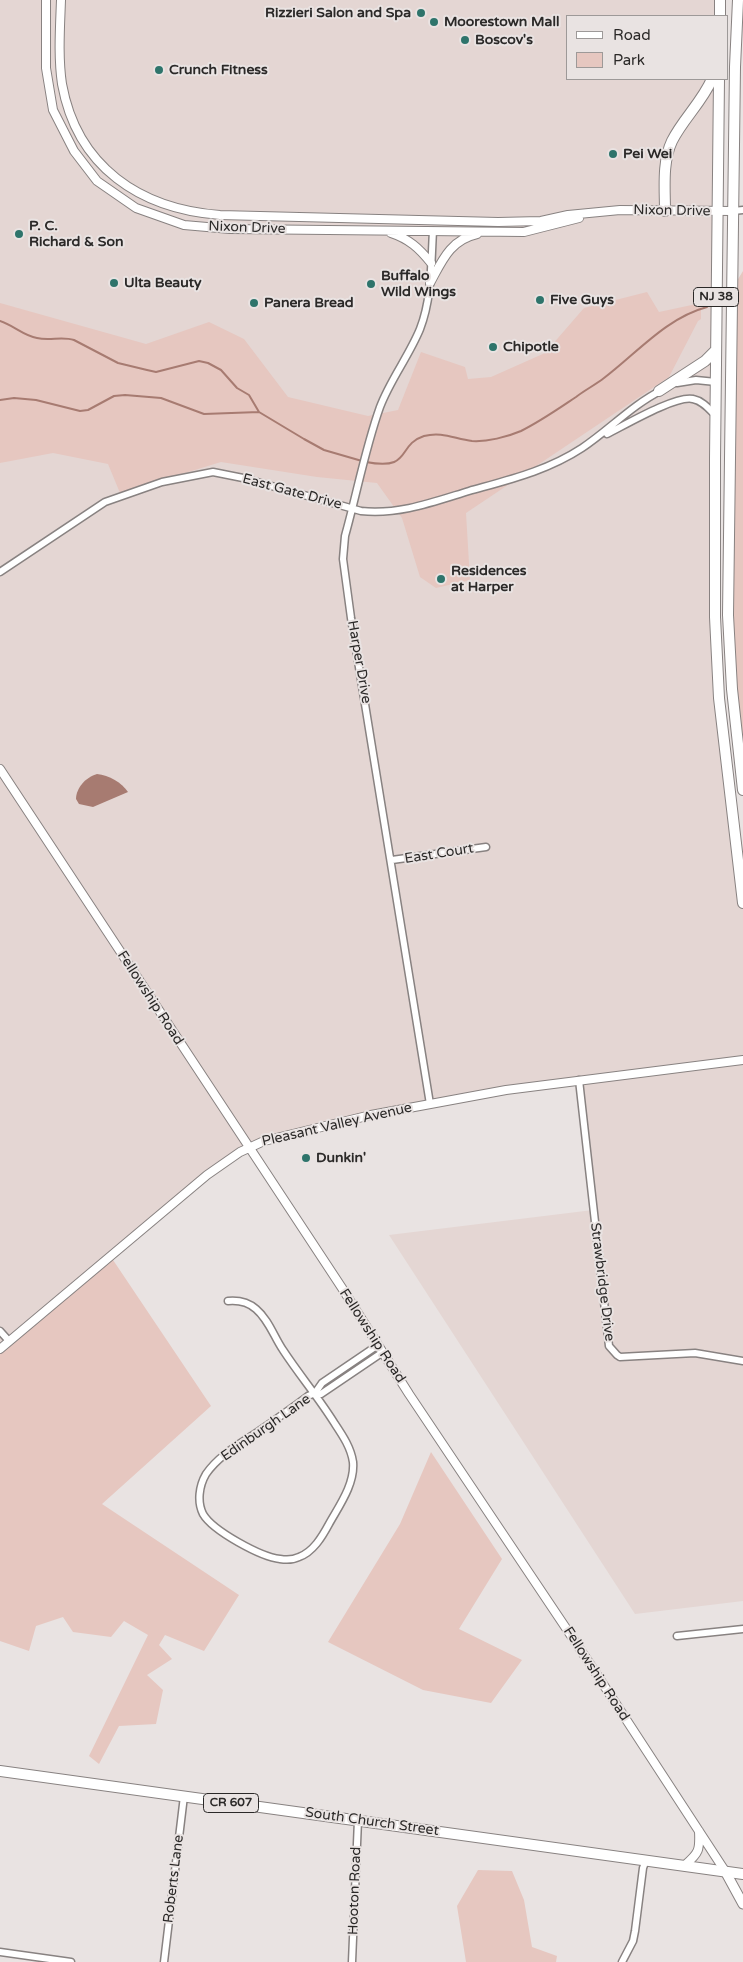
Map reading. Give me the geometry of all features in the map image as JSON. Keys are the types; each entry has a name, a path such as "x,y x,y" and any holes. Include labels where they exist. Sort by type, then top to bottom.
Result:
{"main road":[{"path":"720,0 720,15"},
{"name":"NJ 38","path":"738,0 735,68 738,211 730,440 729,648 743,790"},
{"path":"665,211 666,165 670,146 676,134 702,98 711,80"},
{"name":"NJ 38","path":"719,80 715,415 716,658 743,903"},
{"path":"659,391 705,361 716,350"},
{"path":"716,382 721,386 724,394 730,440"},
{"name":"South Church Street","path":"0,1771 743,1874"},
{"name":"Fellowship Road","path":"725,1871 742,1902"},
{"path":"742,1902 741,1889 743,1886"}],"street":[{"name":"Nixon Drive","path":"46,0 46,68 54,110 74,151 97,181 136,208 184,225 230,229 489,232 524,232 560,224 600,211"},
{"name":"Nixon Drive","path":"61,0 60,69 62,85 71,115 85,144 115,178 142,196 172,208 203,214 525,222 600,211 738,211"},
{"name":"Harper Drive","path":"430,221 433,231 430,283 420,328 377,415 345,536 343,559 430,1104"},
{"path":"433,231 440,221"},
{"path":"382,230 409,241 418,247 431,263"},
{"path":"430,283 450,248 466,238 489,232"},
{"name":"East Gate Drive","path":"0,572 105,502 162,482 213,472 243,478 352,508 374,512 401,511 504,482 556,463 596,438 659,391 685,380 716,382"},
{"name":"East Gate Drive","path":"596,438 684,398 700,402 715,415"},
{"name":"Fellowship Road","path":"0,769 725,1871"},
{"name":"East Court","path":"392,860 486,847"},
{"name":"Pleasant Valley Avenue","path":"0,1349 190,1188 229,1159 264,1141 321,1127 498,1091 743,1060"},
{"name":"Strawbridge Drive","path":"579,1080 609,1346 620,1357 689,1353 743,1362"},
{"path":"228,1301 243,1302 257,1310 268,1324 283,1351 315,1393"},
{"path":"0,1331 9,1341"},
{"name":"Edinburgh Lane","path":"315,1393 330,1415 351,1453 352,1478 329,1523 313,1548 298,1558 280,1560 262,1554 210,1522 201,1508 200,1491 207,1474 220,1459 237,1445 315,1393 322,1383 378,1345"},
{"name":"Edinburgh Lane","path":"315,1393 321,1394 383,1352"},
{"path":"677,1636 743,1629"},
{"name":"Roberts Lane","path":"164,1962 184,1796"},
{"name":"Hooton Road","path":"352,1962 358,1820"},
{"path":"685,1865 698,1852 700,1846 698,1830"},
{"path":"622,1962 633,1940 643,1868 646,1860"},
{"path":"0,1952 71,1962"}],"shaded area":[{"path":"0,0 720,0 720,15 566,15 566,80 719,80 715,617 743,903 743,1601 635,1614 389,1235 593,1210 579,1080 430,1104 285,1135 225,1162 0,1349"},
{"path":"97,774 115,780 128,792 93,807 79,804 76,795 80,787 89,778"}],"green space":[{"path":"743,271 743,790 732,689 732,289"},
{"path":"647,292 659,312 701,303 701,319 698,321 669,377 466,513 470,580 436,588 420,577 402,518 377,483 317,477 221,462 120,493 108,464 53,453 0,463 0,303 146,344 209,322 244,339 288,397 368,416 398,410 421,352 465,367 468,379 491,377 545,353 584,308"},
{"path":"109,1254 211,1406 102,1504 239,1595 204,1651 165,1635 159,1645 172,1659 147,1675 163,1690 156,1724 119,1726 99,1764 89,1756 148,1635 124,1621 111,1637 73,1632 63,1617 36,1626 29,1651 0,1641 0,1346"},
{"path":"431,1452 502,1559 459,1629 522,1660 491,1703 423,1690 328,1642 400,1524"},
{"path":"478,1870 512,1871 524,1900 532,1947 557,1956 556,1962 466,1962 457,1906"}],"waterway":[{"path":"366,462 381,464 398,460 415,440 424,436 437,434 472,441 484,441 521,431 601,381 652,337 678,319 707,307"},
{"path":"0,321 32,337 74,340 118,363 156,372 199,361 208,363 221,370 237,388 249,395 259,412"},
{"path":"0,400 14,398 36,400 80,411 88,410 114,396 125,395 161,398 204,414 259,412 324,450 362,461"}],"place":[{"name":"Rizzieri Salon and Spa","path":"421,13"},
{"name":"Moorestown Mall","path":"434,22"},
{"name":"Boscov's","path":"465,40"},
{"name":"Crunch Fitness","path":"159,70"},
{"name":"Pei Wei","path":"613,154"},
{"name":"P. C. Richard & Son","path":"19,234"},
{"name":"Ulta Beauty","path":"114,283"},
{"name":"Buffalo Wild Wings","path":"371,284"},
{"name":"Five Guys","path":"540,300"},
{"name":"Panera Bread","path":"254,303"},
{"name":"Chipotle","path":"493,347"},
{"name":"Residences at Harper","path":"441,579"},
{"name":"Dunkin'","path":"306,1158"}]}
